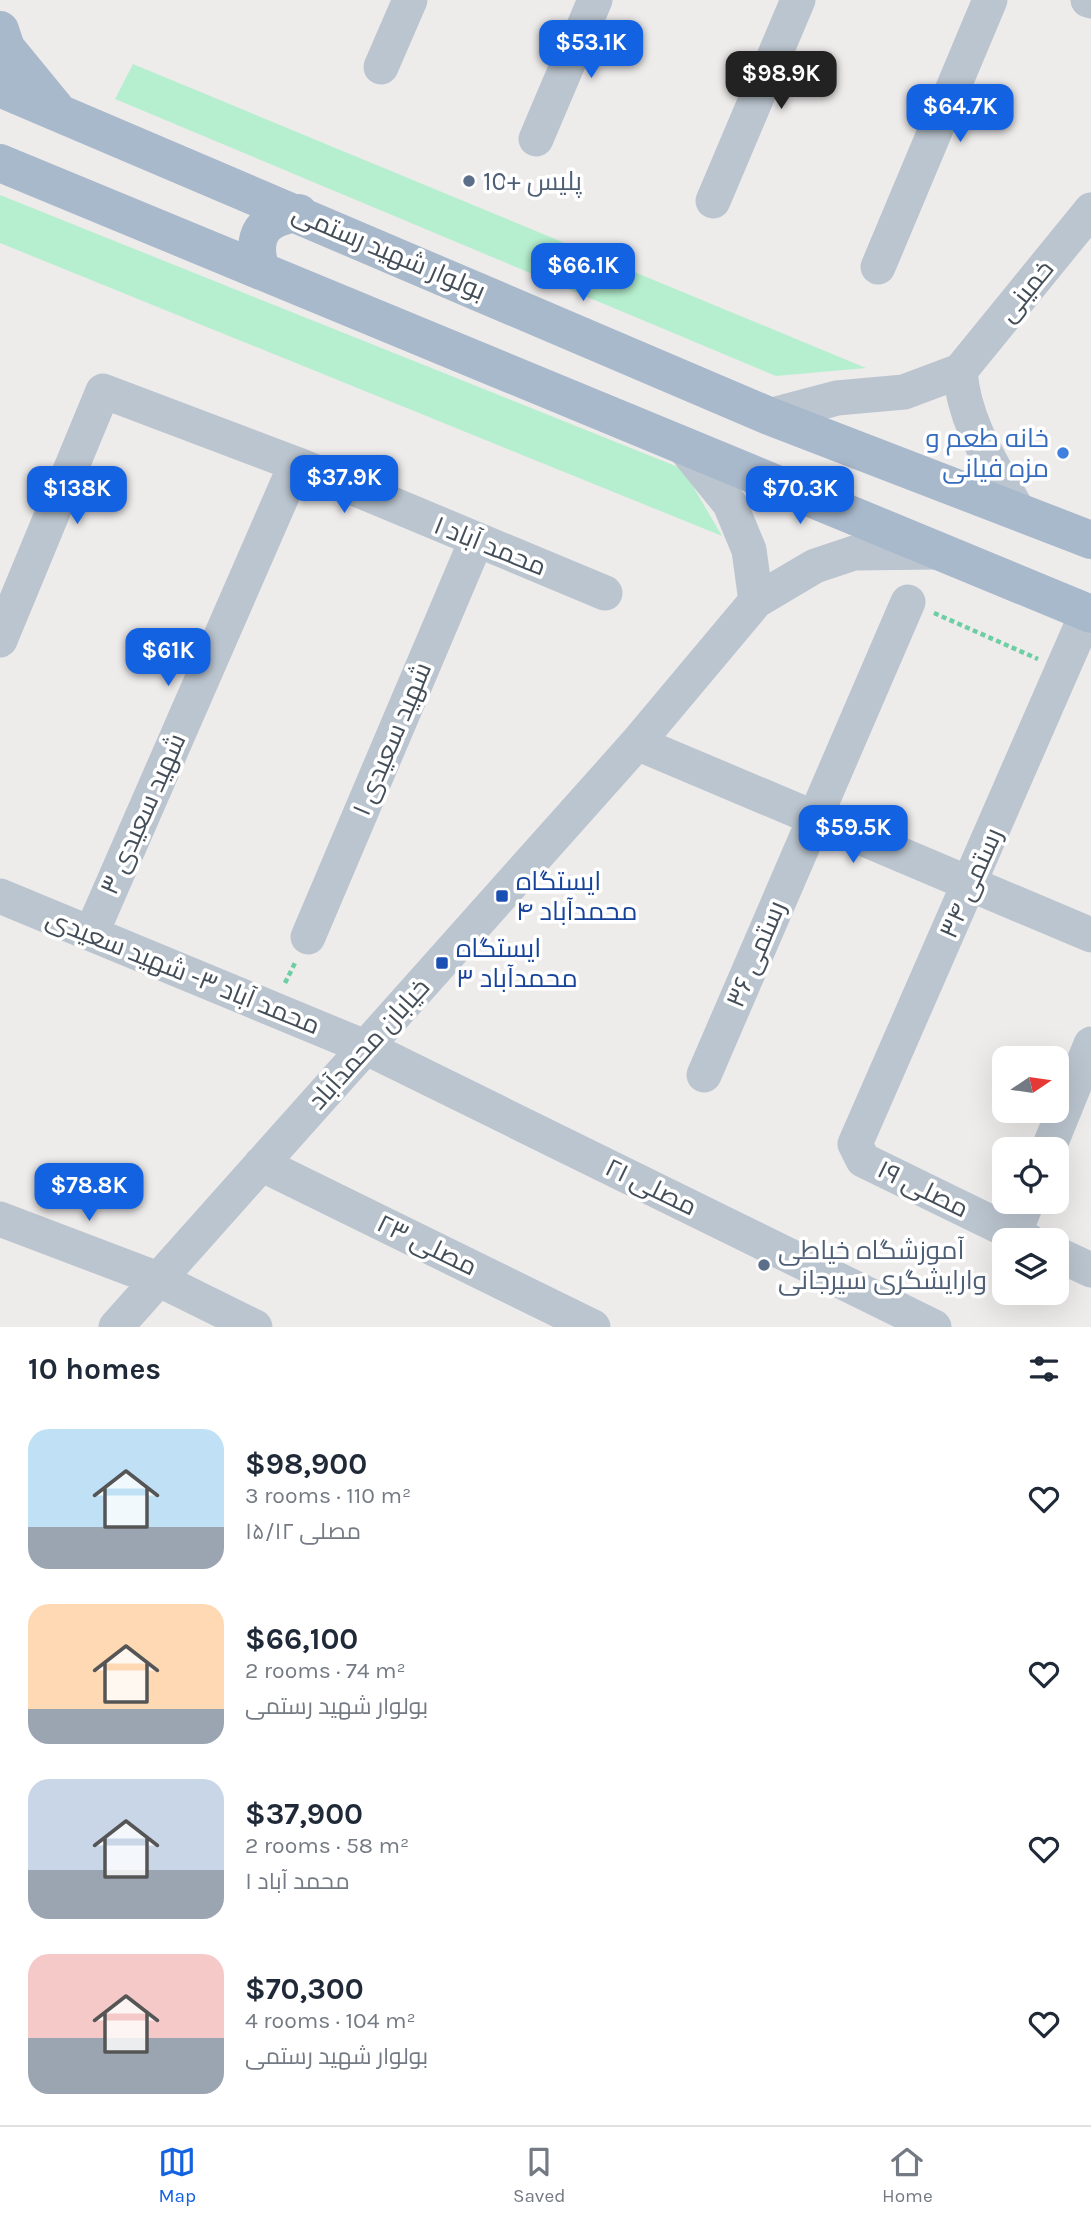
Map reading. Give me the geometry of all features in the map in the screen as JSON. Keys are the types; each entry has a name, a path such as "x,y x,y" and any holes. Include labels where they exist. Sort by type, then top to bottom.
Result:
{"main road":[{"path":"0,30 6,48 57,110"},
{"name":"بولوار شهید رستمی","path":"0,88 57,110 769,416 1091,540"},
{"path":"0,163 1089,613"},
{"path":"261,271 255,250 262,230 278,216 299,214"}],"street":[{"path":"381,67 410,0"},
{"path":"536,139 595,0"},
{"path":"713,201 798,0"},
{"path":"878,267 990,0"},
{"name":"خمینی","path":"960,372 1091,210"},
{"path":"769,416 837,398 904,392 960,372 962,402 981,445 1019,513"},
{"name":"محمد آباد ۱","path":"0,640 103,390 296,464 605,593"},
{"path":"683,446 730,504 749,550 756,601"},
{"name":"شهید سعیدی ۳","path":"91,934 296,464"},
{"name":"شهید سعیدی ۱","path":"308,937 476,541"},
{"name":"خیابان محمدآباد","path":"116,1327 637,743 756,601 815,565 854,554 940,552"},
{"name":"رستمی ۳۶","path":"704,1074 908,602"},
{"name":"رستمی ۳۴","path":"858,1153 855,1144 1089,613"},
{"path":"637,743 1091,935"},
{"name":"محمد آباد ۳- شهید سعیدی","path":"0,896 367,1048"},
{"path":"1053,1137 1091,1044"},
{"name":"مصلی ۲۱","path":"367,1048 934,1327"},
{"name":"مصلی ۱۹","path":"858,1153 863,1160 1003,1228"},
{"name":"مصلی ۲۳","path":"261,1164 593,1327"},
{"path":"0,1219 158,1279 255,1327"},
{"path":"1069,1260 1091,1270"}],"path":[{"path":"908,602 1063,669"},
{"path":"272,1009 308,937"}],"green space":[{"path":"133,64 866,368 776,376 115,99"},
{"path":"0,195 683,469 722,536 0,243"}],"place":[{"name":"پلیس +10","path":"469,181"},
{"name":"خانه طعم و مزه فیانی","path":"1063,453"},
{"name":"ایستگاه محمدآباد ۴","path":"502,896"},
{"name":"ایستگاه محمدآباد ۳","path":"442,963"},
{"name":"آموزشگاه خیاطی وارایشگری سیرجانی","path":"764,1265"}]}
